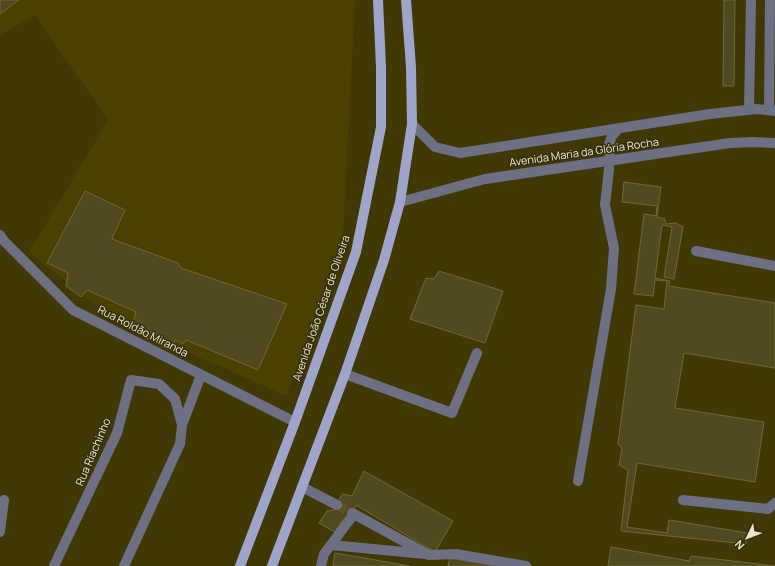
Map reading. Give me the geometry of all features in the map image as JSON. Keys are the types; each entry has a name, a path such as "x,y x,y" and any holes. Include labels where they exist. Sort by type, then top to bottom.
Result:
{"main road":[{"name":"Avenida João César de Oliveira","path":"240,566 295,422 356,252 381,127 381,67 378,0"},
{"path":"272,566 345,374 384,260 400,202 412,124 411,67 406,0"}],"street":[{"path":"749,110 751,0"},
{"path":"770,0 772,111"},
{"name":"Avenida Maria da Glória Rocha","path":"412,124 435,147 460,153 710,114 756,109 772,111"},
{"path":"578,481 611,289 614,248 605,205 610,160 609,144 612,136 619,128"},
{"name":"Avenida Maria da Glória Rocha","path":"400,202 485,179 730,143 775,143"},
{"name":"Rua Roldão Miranda","path":"0,235 4,241 73,310 295,422"},
{"path":"696,251 775,266"},
{"path":"345,374 452,413 478,353"},
{"path":"182,425 201,375"},
{"name":"Rua Riachinho","path":"54,566 117,433 131,380 159,384 175,399 182,425 180,444 124,566"},
{"path":"302,487 337,505"},
{"path":"0,532 4,500"},
{"path":"683,500 768,509 775,503"},
{"path":"321,566 324,554 353,514 429,555"},
{"path":"331,545 429,555 456,554 526,566"}],"shaded area":[{"path":"0,0 355,0 343,234 287,396 114,320 29,252 108,120 35,15 0,35"}],"building":[{"path":"0,0 19,0 0,14"},
{"path":"724,0 735,0 734,86 723,86"},
{"path":"624,182 661,187 657,217 665,219 666,224 675,223 683,227 674,279 664,277 672,227 662,225 655,278 670,281 669,286 775,303 775,368 684,353 675,408 764,422 755,482 637,463 627,527 667,533 669,520 747,533 746,544 621,531 628,470 619,465 622,448 618,444 636,305 664,309 667,281 655,280 653,296 634,294 644,214 656,216 657,206 622,202"},
{"path":"85,191 125,210 112,239 178,263 181,268 287,304 258,370 186,340 183,344 175,340 171,351 131,330 136,312 87,290 81,297 66,286 68,273 47,263"},
{"path":"439,271 503,291 485,343 410,319 426,278 434,279"},
{"path":"364,471 453,521 435,552 356,505 348,521 343,519 335,532 319,523 327,511 334,510 342,494 352,496"},
{"path":"611,547 689,561 691,556 775,566 608,566"},
{"path":"335,553 410,566 333,566"},
{"path":"450,558 494,566 448,566"}],"tunnel":[{"path":"337,505 352,513"}]}
